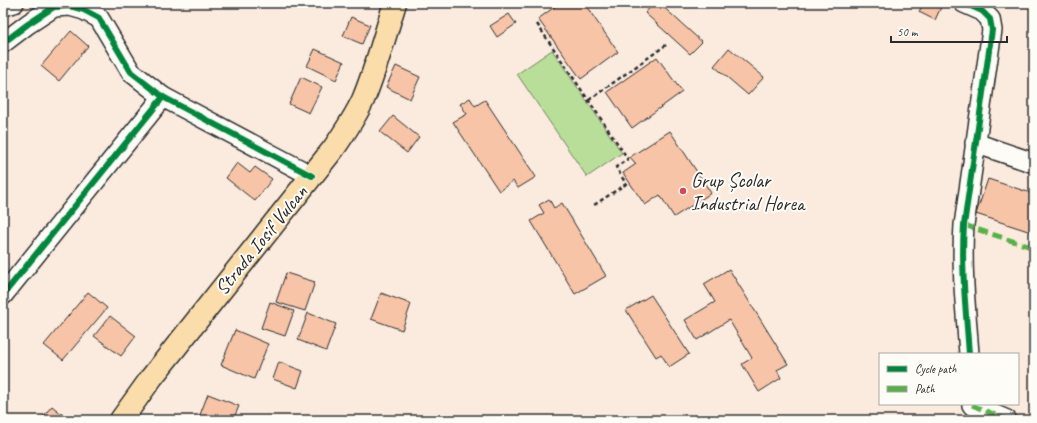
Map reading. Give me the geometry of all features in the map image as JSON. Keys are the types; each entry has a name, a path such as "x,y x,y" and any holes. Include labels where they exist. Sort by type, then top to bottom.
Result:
{"main road":[{"name":"Strada Iosif Vulcan","path":"121,420 152,377 334,148 350,125 362,100 382,45 395,3"}],"street":[{"path":"3,6 14,3"},
{"path":"964,3 982,11 990,19 992,30 964,225 964,287 969,353"},
{"path":"3,43 54,7 70,6 84,10 99,18 132,72 163,97 312,176"},
{"path":"3,295 163,97"},
{"path":"975,143 1034,163"},
{"path":"972,410 1007,420"}],"path":[{"path":"537,24 628,159 616,168 626,184 594,205"},
{"path":"589,100 666,45"}],"green space":[{"path":"552,50 622,153 587,177 517,74"}],"building":[{"path":"560,3 584,3 618,52 581,79 538,19"},
{"path":"654,3 659,3 702,42 690,54 645,13"},
{"path":"923,3 932,3 941,7 935,20 919,12"},
{"path":"509,14 516,24 497,37 490,26"},
{"path":"351,17 370,25 362,44 343,36"},
{"path":"71,31 88,46 59,81 41,66"},
{"path":"729,48 764,77 748,95 714,66"},
{"path":"315,49 344,62 336,80 307,66"},
{"path":"657,57 682,92 632,128 607,92"},
{"path":"396,66 420,77 410,99 386,87"},
{"path":"301,77 322,87 309,113 289,104"},
{"path":"470,98 475,106 485,100 536,177 518,188 513,181 499,191 453,122 467,114 460,104"},
{"path":"393,116 419,137 407,153 380,132"},
{"path":"670,131 711,193 674,217 660,195 645,205 623,173 636,164 630,157"},
{"path":"237,163 250,173 255,167 272,179 255,201 226,178"},
{"path":"988,179 1034,194 1034,233 976,214"},
{"path":"549,199 554,208 562,203 606,276 575,294 531,221 544,213 539,205"},
{"path":"729,269 788,364 777,370 781,378 759,392 742,364 752,358 729,320 697,340 685,320 715,302 704,284"},
{"path":"286,273 315,282 305,311 276,302"},
{"path":"88,292 107,308 63,360 44,345"},
{"path":"381,293 411,304 402,330 371,319"},
{"path":"651,295 689,354 669,367 661,354 656,357 626,310"},
{"path":"270,302 294,311 285,336 261,328"},
{"path":"308,313 336,324 326,351 298,340"},
{"path":"110,316 136,336 121,356 94,336"},
{"path":"235,330 268,344 254,379 221,365"},
{"path":"279,362 303,371 297,388 273,379"},
{"path":"208,394 239,406 233,420 198,420"},
{"path":"52,406 69,420 40,420"}],"marked path":[{"path":"964,225 1034,248"},
{"path":"972,405 1007,420"}],"cycle path":[{"path":"964,3 982,11 990,19 992,30 964,225 963,274 969,353"},
{"path":"3,43 54,7 70,6 84,10 99,18 131,72 163,97 312,176"},
{"path":"3,295 163,97"}],"place":[{"name":"Grup Școlar Industrial Horea","path":"683,191"}]}
